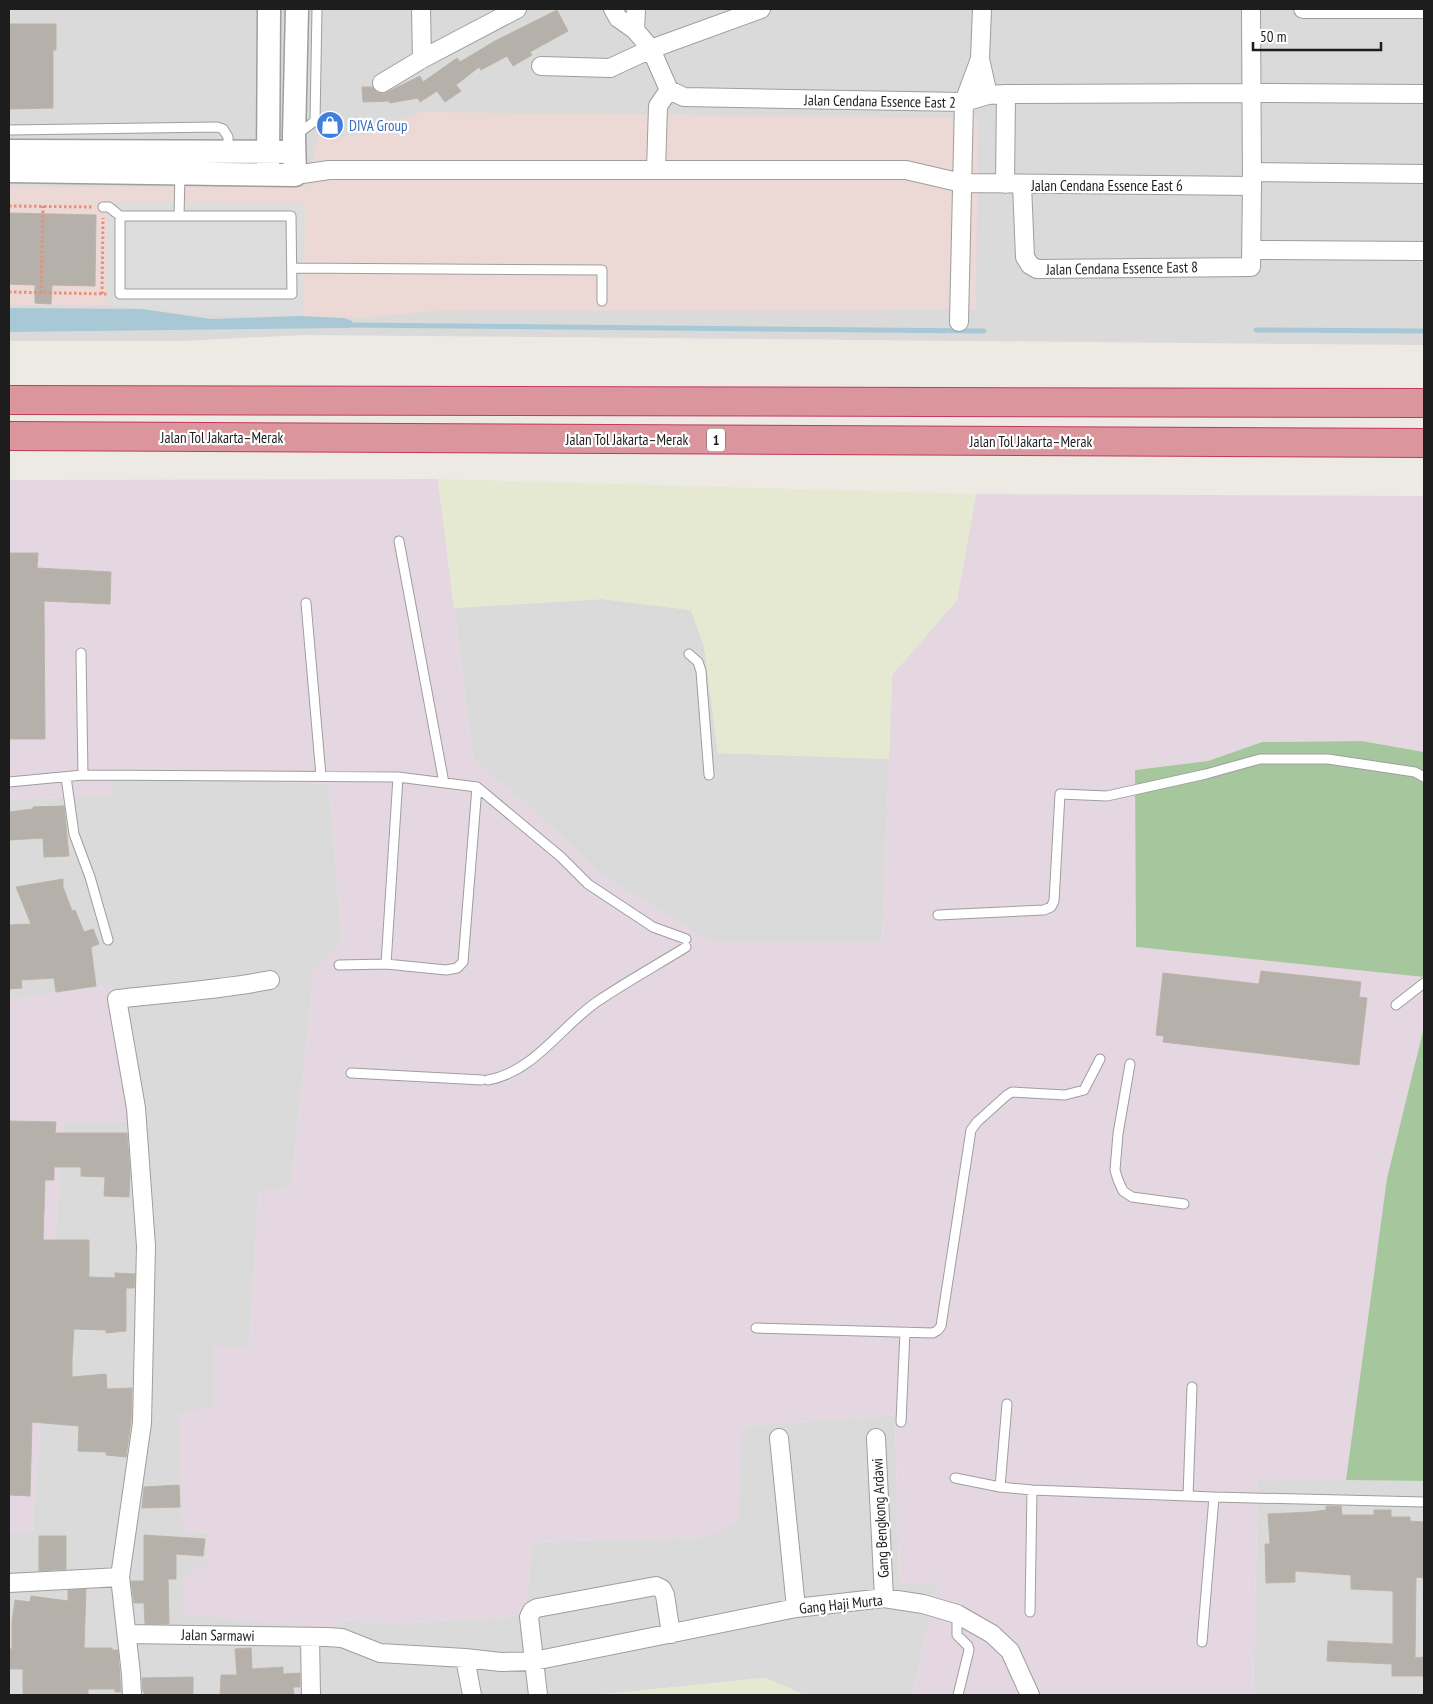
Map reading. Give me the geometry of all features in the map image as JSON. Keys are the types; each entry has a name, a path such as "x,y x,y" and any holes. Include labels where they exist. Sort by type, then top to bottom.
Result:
{"highway":[{"path":"9,400 1424,404"},
{"name":"Jalan Tol Jakarta–Merak","path":"9,436 1424,443"}],"street":[{"path":"268,163 269,9"},
{"path":"9,151 228,153 268,163 295,175 297,9"},
{"path":"422,9 422,59"},
{"path":"382,83 422,59 517,9"},
{"path":"614,9 618,18 635,30 651,49 669,90 658,106 656,170"},
{"path":"635,30 636,9"},
{"path":"541,66 610,68 651,49 761,9"},
{"path":"982,9 980,59 988,95"},
{"path":"1251,9 1252,250 1424,251"},
{"path":"1303,9 1424,10"},
{"path":"959,322 964,102 980,59"},
{"name":"Jalan Cendana Essence East 2","path":"669,90 684,97 964,102 988,95 1006,94 1424,94"},
{"path":"1005,184 1006,94"},
{"path":"9,171 180,174 268,163 294,144"},
{"path":"294,144 329,170"},
{"name":"Jalan Cendana Essence East 6","path":"295,175 329,170 906,170 962,183 1022,185 1424,174"},
{"name":"Jalan Cendana Essence East 8","path":"1022,185 1025,257 1030,265 1037,270 1251,267 1252,250"},
{"path":"132,1695 120,1577 142,1423 146,1246 136,1108 117,999 191,990 239,987 270,980"},
{"path":"779,1438 796,1608"},
{"name":"Gang Bengkong Ardawi","path":"876,1438 884,1598"},
{"path":"9,1583 120,1577"},
{"path":"538,1695 529,1617 532,1611 537,1608 656,1586 662,1589 664,1595 671,1634"},
{"name":"Gang Haji Murta","path":"465,1658 501,1662 534,1661 796,1608 884,1598 923,1604 957,1614 992,1634 1010,1651 1030,1695"},
{"name":"Jalan Sarmawi","path":"127,1634 342,1638 380,1652 465,1658"},
{"path":"310,1637 311,1695"},
{"path":"465,1658 472,1695"}],"lane":[{"path":"294,144 315,121 316,9"},
{"path":"9,130 217,127 223,129 228,137 228,153"},
{"path":"179,216 180,174"},
{"path":"103,207 109,207 120,216 292,216 292,294 120,294 120,216"},
{"path":"293,268 602,270 602,301"},
{"path":"399,541 444,783"},
{"path":"306,603 321,776"},
{"path":"81,653 83,775"},
{"path":"690,654 698,662 701,671 709,775"},
{"path":"938,915 1044,910 1051,907 1054,901 1060,794 1107,796 1206,774 1260,759 1328,759 1415,772 1424,777"},
{"path":"9,782 83,775 321,776 398,777 477,787 561,857 588,884 653,927 686,943 597,1002 525,1065 501,1078 485,1080 352,1073"},
{"path":"66,777 74,834 90,877 108,940"},
{"path":"386,964 398,777"},
{"path":"339,964 386,964 446,970 457,968 463,962 477,787"},
{"path":"1396,1005 1424,983"},
{"path":"756,1328 933,1333 938,1330 941,1326 971,1130 1012,1092 1065,1095 1084,1090 1100,1059"},
{"path":"1130,1064 1118,1134 1116,1170 1118,1180 1123,1191 1132,1197 1184,1204"},
{"path":"901,1422 904,1332"},
{"path":"1188,1496 1192,1387"},
{"path":"1000,1487 1007,1404"},
{"path":"955,1478 1000,1487 1032,1490 1424,1502"},
{"path":"1030,1612 1032,1490"},
{"path":"1202,1642 1214,1497"},
{"path":"957,1614 956,1632 968,1646 969,1650 958,1695"}],"path":[{"path":"9,206 103,207 102,294"},
{"path":"41,292 43,206"},
{"path":"9,292 120,294"}],"shaded area":[{"path":"9,9 1424,9 1424,345 304,335 182,341 9,341"},
{"path":"420,112 978,118 976,310 431,311 363,318 199,315 107,305 9,305 9,187 305,187 319,134 342,136 370,134"},
{"path":"107,201 305,204 304,316 199,315 107,305"},
{"path":"438,479 473,760 546,822 597,873 710,942 882,942 892,675 957,600 976,494 1424,496 1424,752 1362,741 1262,742 1208,761 1136,770 1136,947 1424,977 1424,1027 1387,1178 1346,1480 1258,1478 1253,1695 912,1695 939,1582 899,1583 895,1415 742,1426 738,1522 709,1537 532,1542 526,1611 510,1617 394,1623 342,1620 335,1630 183,1614 183,1577 207,1564 208,1533 183,1531 178,1414 214,1406 213,1346 249,1349 259,1191 291,1188 314,970 342,945 329,784 112,773 112,794 9,800 9,480"},
{"path":"602,599 691,610 704,646 718,753 889,759 882,942 710,942 597,873 546,822 473,760 454,608"},
{"path":"111,773 329,784 342,945 314,971 291,1188 259,1192 249,1350 214,1406 183,1531 208,1533 207,1564 342,1620 394,1623 510,1617 526,1611 532,1542 709,1537 742,1426 895,1415 899,1582 939,1581 912,1695 805,1695 765,1678 596,1695 9,1695 9,1532 32,1532 64,1122 140,1122 12,999 9,999 9,800 111,794"},
{"path":"115,985 140,1122 64,1122 32,1533 9,1532 9,999"},
{"path":"1258,1478 1424,1481 1424,1695 1253,1695"}],"green space":[{"path":"438,479 976,494 957,600 892,675 889,759 718,753 704,646 691,610 602,599 454,608"},
{"path":"1362,741 1424,752 1424,977 1136,947 1135,770 1208,761 1262,742"},
{"path":"1424,1027 1424,1481 1346,1480 1387,1178"},
{"path":"765,1678 805,1695 596,1695"}],"water":[{"path":"9,308 142,309 211,319 299,316 344,318 352,321 353,327 9,332"}],"building":[{"path":"557,10 568,31 530,52 532,55 513,66 507,56 481,70 479,67 456,85 461,91 445,102 437,91 420,102 418,98 390,103 389,101 363,102 362,87 372,87 376,92 383,94 420,76 423,82 457,58 460,62 495,41"},
{"path":"9,24 56,24 56,50 53,50 53,108 9,109"},
{"path":"9,213 96,215 95,286 52,285 51,304 35,303 35,285 9,284"},
{"path":"9,553 38,553 37,568 111,572 110,604 44,601 45,739 9,739"},
{"path":"64,806 69,856 44,857 43,838 9,840 9,812 33,809 33,807"},
{"path":"63,879 63,887 72,911 75,910 84,932 93,929 99,944 91,947 96,986 56,992 54,978 21,980 22,988 9,989 9,925 31,924 16,887"},
{"path":"1261,971 1361,982 1359,997 1367,998 1359,1065 1163,1042 1164,1036 1156,1035 1163,973 1259,984"},
{"path":"9,1121 56,1122 55,1133 127,1133 130,1171 129,1197 104,1196 105,1177 81,1176 81,1167 54,1167 54,1180 45,1180 43,1240 89,1240 89,1277 115,1278 115,1273 135,1274 134,1288 126,1288 126,1331 106,1333 106,1330 74,1329 72,1359 72,1377 106,1374 107,1389 132,1388 131,1422 126,1457 106,1455 106,1452 78,1451 79,1426 32,1422 30,1496 9,1495"},
{"path":"179,1485 180,1507 142,1508 144,1487"},
{"path":"1326,1506 1341,1506 1342,1515 1374,1515 1374,1510 1391,1510 1391,1517 1410,1517 1410,1521 1424,1522 1424,1578 1416,1577 1415,1658 1424,1657 1424,1676 1392,1676 1392,1664 1327,1661 1328,1641 1393,1644 1393,1591 1351,1589 1351,1575 1295,1571 1295,1582 1266,1583 1265,1544 1270,1544 1268,1514 1326,1510"},
{"path":"144,1535 205,1539 203,1556 176,1554 176,1579 168,1579 169,1624 145,1624 144,1603 134,1603 131,1581 144,1581"},
{"path":"39,1536 66,1536 66,1569 39,1571"},
{"path":"86,1589 84,1648 112,1648 112,1650 118,1650 121,1692 115,1692 115,1689 88,1689 88,1695 23,1695 23,1669 9,1669 9,1649 12,1649 12,1622 15,1600 30,1602 31,1596 68,1601 68,1590"},
{"path":"251,1648 252,1669 283,1667 283,1674 300,1673 300,1687 293,1687 294,1695 220,1695 221,1675 237,1675 235,1649"},
{"path":"193,1677 193,1695 145,1695 143,1692 142,1678"}],"waterway":[{"path":"347,325 984,331"},
{"path":"1256,330 1424,331"}],"place":[{"name":"DIVA Group","path":"330,125"}]}
